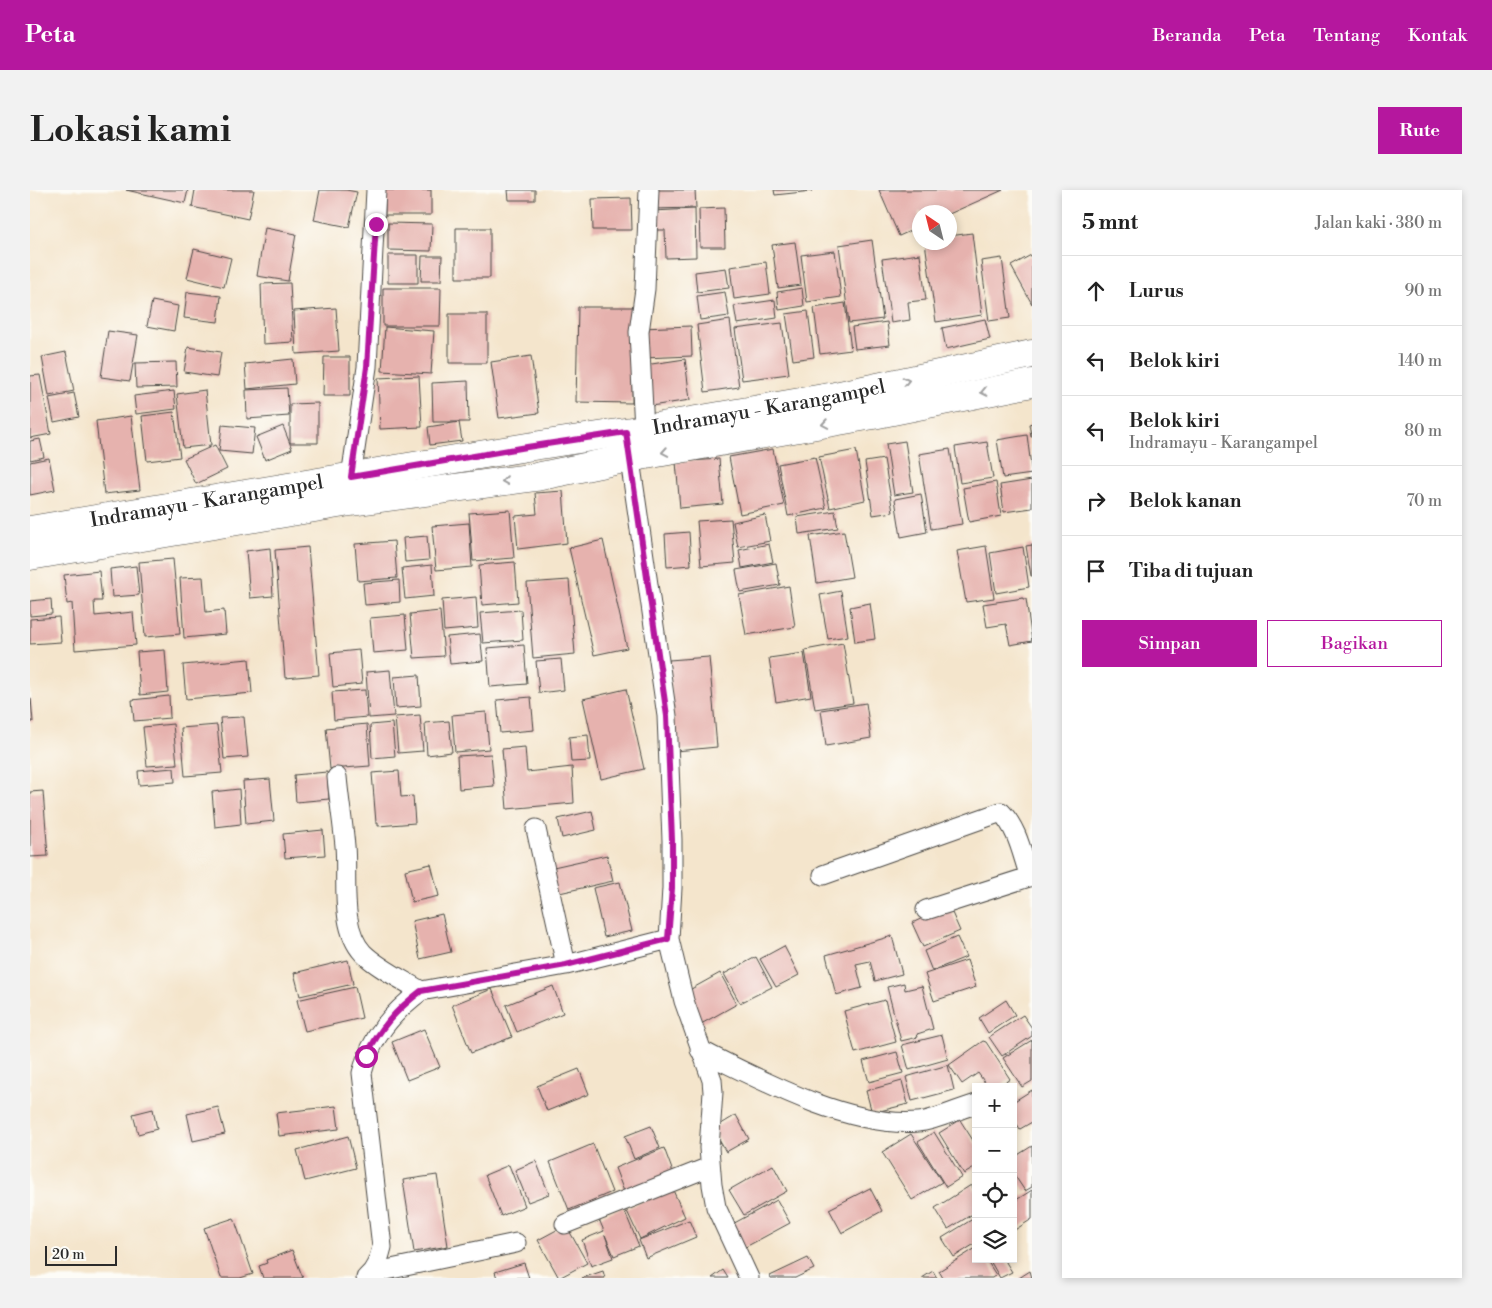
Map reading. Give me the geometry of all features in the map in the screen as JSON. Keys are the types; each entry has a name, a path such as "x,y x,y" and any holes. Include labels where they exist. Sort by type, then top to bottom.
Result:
{"main road":[{"name":"Indramayu - Karangampel","path":"30,530 80,535 344,503 536,477 633,440 1032,354"},
{"name":"Indramayu - Karangampel","path":"30,556 80,535 351,477 527,447 633,440 873,415 1032,383"}],"street":[{"path":"351,477 367,367 376,224 376,190"},
{"path":"649,190 645,289 639,332 633,440 667,716 672,840 672,888 668,939 684,1001 712,1080 713,1092 709,1148 716,1207 749,1278"},
{"path":"337,777 345,846 347,921 355,942 364,954 421,991"},
{"path":"823,875 1002,812 1020,843 1030,872 926,910"},
{"path":"536,829 566,965"},
{"path":"369,1275 380,1258 382,1247 362,1073 366,1056 377,1034 390,1018 421,991 566,965 668,939"},
{"path":"700,1050 752,1076 788,1091 872,1120 897,1123 920,1122 972,1105"},
{"path":"565,1224 710,1167"},
{"path":"369,1275 516,1242"}],"building":[{"path":"126,190 188,190 185,203"},
{"path":"195,190 254,190 248,219 192,207"},
{"path":"320,190 357,192 349,227 314,220"},
{"path":"385,190 431,190 431,215 385,215"},
{"path":"508,190 535,190 535,200 509,200"},
{"path":"650,190 695,190 696,208 651,209"},
{"path":"774,190 812,190 812,191 775,195"},
{"path":"879,190 1003,190 957,210 957,205 912,205 912,230 899,236"},
{"path":"631,198 632,230 593,230 592,199"},
{"path":"724,208 725,247 700,247 699,209"},
{"path":"695,209 696,257 666,258 665,230 652,230 652,211"},
{"path":"388,223 432,224 431,251 388,250"},
{"path":"265,228 296,234 288,281 257,276"},
{"path":"456,228 490,228 490,278 456,278"},
{"path":"972,233 982,315 936,322 926,250 957,250 957,235"},
{"path":"872,240 883,319 849,323 839,245"},
{"path":"795,242 801,285 778,288 772,245"},
{"path":"194,249 231,258 224,287 187,278"},
{"path":"835,251 841,297 807,302 801,255"},
{"path":"920,254 926,300 908,302 910,320 891,323 882,259"},
{"path":"388,255 418,255 418,283 388,283"},
{"path":"1031,255 1032,257 1032,304 1011,266"},
{"path":"422,256 442,256 441,281 421,281"},
{"path":"1002,258 1010,318 989,321 981,261"},
{"path":"766,262 770,294 734,299 730,267"},
{"path":"726,268 729,288 697,292 695,272"},
{"path":"290,283 293,342 263,344 261,284"},
{"path":"383,288 441,288 440,326 383,326"},
{"path":"802,288 804,306 779,310 777,292"},
{"path":"187,292 221,296 218,322 184,318"},
{"path":"725,292 729,316 700,320 697,296"},
{"path":"775,300 777,318 737,324 734,306"},
{"path":"152,301 178,306 174,331 147,326"},
{"path":"845,303 851,350 820,354 814,308"},
{"path":"578,307 633,307 632,403 576,402"},
{"path":"336,308 339,351 296,354 294,311"},
{"path":"808,311 814,357 793,360 786,314"},
{"path":"449,314 487,314 487,363 449,363"},
{"path":"985,319 990,339 946,349 942,328"},
{"path":"730,320 739,387 705,392 697,325"},
{"path":"887,322 890,345 855,349 852,327"},
{"path":"782,323 789,374 742,380 735,329"},
{"path":"691,326 692,356 643,358 642,328"},
{"path":"385,327 434,331 431,374 382,371"},
{"path":"108,331 138,335 130,381 101,377"},
{"path":"188,347 221,352 217,377 184,372"},
{"path":"66,352 74,391 49,396 42,357"},
{"path":"531,356 539,413 499,418 491,362"},
{"path":"324,357 350,357 350,396 323,396"},
{"path":"293,359 295,384 247,389 245,364"},
{"path":"685,359 690,400 651,406 645,365"},
{"path":"176,362 177,387 136,388 135,363"},
{"path":"40,375 51,434 30,438 30,376"},
{"path":"419,376 422,427 380,429 378,378"},
{"path":"468,381 469,422 433,422 432,383"},
{"path":"287,388 289,416 247,419 246,390"},
{"path":"205,390 211,445 183,448 177,394"},
{"path":"174,391 176,409 136,414 134,396"},
{"path":"74,393 79,417 54,422 49,398"},
{"path":"318,403 318,443 290,443 290,404"},
{"path":"174,412 180,457 147,461 142,416"},
{"path":"131,416 140,490 104,494 96,421"},
{"path":"459,422 462,441 430,445 428,427"},
{"path":"1032,423 1032,436 1031,436 1029,424"},
{"path":"222,425 255,428 252,454 219,451"},
{"path":"283,426 292,449 265,460 256,437"},
{"path":"1027,435 1032,474 1003,478 997,440"},
{"path":"40,439 44,457 30,460 30,441"},
{"path":"905,441 913,492 894,495 886,444"},
{"path":"987,442 993,478 960,483 955,447"},
{"path":"215,445 227,469 196,484 184,459"},
{"path":"773,449 784,505 740,514 729,457"},
{"path":"950,449 962,524 931,529 919,454"},
{"path":"856,450 865,500 830,508 819,457"},
{"path":"815,457 826,508 788,516 778,464"},
{"path":"49,458 55,490 30,495 30,462"},
{"path":"719,459 723,504 680,508 676,462"},
{"path":"884,459 893,512 873,515 865,462"},
{"path":"1032,480 1032,508 1004,512 1000,485"},
{"path":"996,482 1001,516 969,522 963,488"},
{"path":"563,491 567,543 518,549 515,516 537,514 535,493"},
{"path":"921,494 927,532 901,537 895,499"},
{"path":"510,510 514,558 473,561 469,513"},
{"path":"835,511 838,528 799,534 797,517"},
{"path":"765,515 770,541 738,547 733,522"},
{"path":"731,519 735,563 701,566 697,521"},
{"path":"469,523 472,567 436,570 432,526"},
{"path":"844,531 852,577 817,583 810,536"},
{"path":"689,532 691,565 667,567 665,534"},
{"path":"427,536 429,560 405,562 403,538"},
{"path":"603,540 627,648 594,655 569,548"},
{"path":"394,541 397,578 358,581 355,544"},
{"path":"769,544 773,562 742,568 739,550"},
{"path":"1032,545 1032,576 1031,576 1026,546"},
{"path":"986,546 994,598 966,602 957,551"},
{"path":"308,547 319,675 285,678 275,550"},
{"path":"1023,547 1029,587 996,593 990,553"},
{"path":"270,548 273,596 250,598 246,551"},
{"path":"173,559 180,634 145,637 139,562"},
{"path":"515,562 518,602 482,605 479,565"},
{"path":"776,563 780,585 740,592 736,570"},
{"path":"432,565 434,596 405,599 402,568"},
{"path":"136,566 139,595 112,597 110,569"},
{"path":"99,571 102,601 94,601 95,616 133,612 136,645 75,650 72,603 67,604 64,575"},
{"path":"203,577 206,612 224,610 226,634 184,638 180,578"},
{"path":"399,580 400,602 365,605 363,583"},
{"path":"569,580 575,654 533,658 527,583"},
{"path":"789,586 795,627 746,635 739,595"},
{"path":"841,591 848,636 828,639 820,595"},
{"path":"476,597 478,628 444,631 442,600"},
{"path":"51,599 52,614 30,616 30,601"},
{"path":"1026,599 1032,641 1010,645 1006,624 987,627 983,604"},
{"path":"870,603 875,639 855,642 850,607"},
{"path":"521,610 523,640 483,643 480,613"},
{"path":"440,611 444,656 414,658 410,614"},
{"path":"405,615 408,650 373,653 370,618"},
{"path":"59,617 61,642 30,644 30,619"},
{"path":"480,634 483,661 450,664 447,637"},
{"path":"843,643 853,703 815,709 805,650"},
{"path":"524,645 527,684 490,687 487,648"},
{"path":"165,650 168,692 140,695 137,652"},
{"path":"359,650 362,684 333,687 330,653"},
{"path":"804,653 811,696 776,702 769,658"},
{"path":"709,657 717,747 676,751 669,660"},
{"path":"249,659 252,693 186,699 183,665"},
{"path":"561,659 564,690 539,693 536,661"},
{"path":"390,670 394,716 369,718 366,672"},
{"path":"419,675 421,706 396,708 394,677"},
{"path":"626,689 644,769 601,779 583,699"},
{"path":"365,690 367,717 334,720 332,692"},
{"path":"169,696 170,718 134,721 132,700"},
{"path":"531,697 534,730 500,733 497,700"},
{"path":"31,698 33,722 30,722"},
{"path":"866,703 871,738 826,746 821,710"},
{"path":"486,712 489,749 455,752 452,715"},
{"path":"420,715 423,751 398,753 395,717"},
{"path":"244,717 248,757 224,759 220,718"},
{"path":"449,721 452,752 427,755 425,723"},
{"path":"392,723 395,756 372,758 370,725"},
{"path":"173,724 177,764 147,766 143,727"},
{"path":"367,724 370,766 330,769 326,728"},
{"path":"217,725 222,773 185,776 181,728"},
{"path":"588,735 590,761 571,762 569,737"},
{"path":"525,747 527,772 572,767 574,803 507,809 502,749"},
{"path":"491,754 494,786 459,789 457,756"},
{"path":"174,768 175,782 139,785 138,771"},
{"path":"399,771 401,797 413,796 415,823 378,826 378,823 376,823 372,773"},
{"path":"327,772 329,799 296,802 294,775"},
{"path":"270,779 274,821 246,824 243,781"},
{"path":"239,789 241,824 215,827 212,792"},
{"path":"43,791 48,856 30,857 30,792"},
{"path":"592,811 596,830 562,838 558,819"},
{"path":"323,830 325,855 285,858 283,834"},
{"path":"607,855 613,881 555,894 549,868"},
{"path":"431,864 439,896 412,902 405,870"},
{"path":"620,882 632,931 604,937 593,888"},
{"path":"949,906 960,931 923,947 912,923"},
{"path":"442,914 451,952 420,959 412,921"},
{"path":"892,936 902,974 875,981 870,961 856,964 862,988 836,995 826,955"},
{"path":"957,937 966,957 932,971 924,951"},
{"path":"784,946 799,975 776,987 760,959"},
{"path":"756,957 772,987 740,1003 724,974"},
{"path":"348,960 353,984 300,996 294,973"},
{"path":"967,960 976,987 934,1001 925,974"},
{"path":"720,973 737,1004 701,1024 684,993"},
{"path":"904,983 905,990 922,986 933,1029 917,1034 918,1037 901,1041 887,987"},
{"path":"553,986 563,1013 517,1032 506,1005"},
{"path":"355,987 362,1018 305,1031 297,1000"},
{"path":"492,989 512,1037 471,1053 452,1005"},
{"path":"885,1000 896,1042 855,1053 844,1011"},
{"path":"1006,1000 1015,1015 988,1033 979,1018"},
{"path":"1023,1015 1032,1028 1032,1036 1002,1056 989,1037"},
{"path":"424,1029 440,1067 407,1080 392,1042"},
{"path":"942,1035 948,1059 909,1070 902,1045"},
{"path":"1032,1040 1032,1081 1022,1087 1003,1058"},
{"path":"983,1041 986,1042 1010,1079 1004,1083 985,1083 978,1073 962,1084 949,1065"},
{"path":"897,1052 903,1073 869,1082 863,1061"},
{"path":"948,1065 954,1090 912,1101 906,1077"},
{"path":"579,1069 589,1094 547,1111 537,1086"},
{"path":"902,1081 908,1104 872,1113 866,1091"},
{"path":"1032,1090 1032,1122 1020,1129 1017,1124 1017,1099"},
{"path":"336,1106 339,1129 279,1136 276,1113"},
{"path":"218,1107 225,1134 193,1141 187,1114"},
{"path":"153,1109 157,1129 138,1134 133,1114"},
{"path":"736,1115 749,1139 726,1152 713,1129"},
{"path":"960,1120 972,1139 972,1169 964,1174 939,1133"},
{"path":"651,1126 660,1148 634,1159 625,1136"},
{"path":"934,1132 962,1177 946,1187 918,1142"},
{"path":"911,1134 942,1182 912,1200 882,1152"},
{"path":"348,1136 356,1168 305,1181 297,1150"},
{"path":"593,1144 612,1192 569,1210 550,1162"},
{"path":"1032,1146 1032,1187 1025,1191 1017,1179 1017,1155"},
{"path":"664,1148 674,1175 625,1194 615,1168"},
{"path":"536,1161 549,1194 528,1202 515,1170"},
{"path":"509,1165 525,1206 501,1216 485,1175"},
{"path":"773,1165 787,1191 744,1215 729,1190"},
{"path":"437,1175 448,1246 414,1252 403,1180"},
{"path":"971,1185 972,1186 972,1214 948,1229 935,1208"},
{"path":"672,1188 685,1217 640,1239 626,1209"},
{"path":"870,1188 882,1211 842,1233 829,1209"},
{"path":"1032,1190 1032,1219 1017,1228 1017,1218 1017,1199"},
{"path":"777,1200 790,1223 740,1250 727,1227"},
{"path":"623,1207 639,1246 614,1256 605,1235 613,1258 591,1266 582,1240 604,1231 598,1217"},
{"path":"234,1218 253,1274 240,1278 221,1278 204,1228"},
{"path":"972,1219 972,1246 954,1257 942,1238"},
{"path":"689,1220 696,1237 646,1258 639,1240"},
{"path":"566,1225 587,1263 559,1278 538,1240"},
{"path":"292,1250 303,1278 263,1278 259,1266 267,1263 266,1260"},
{"path":"972,1250 972,1263 988,1263 996,1275 992,1278 943,1278 939,1271"},
{"path":"808,1258 814,1269 795,1278 771,1278 770,1276"},
{"path":"524,1263 529,1278 497,1278 495,1272"},
{"path":"991,1263 1006,1263 1012,1272 1000,1278"},
{"path":"723,1270 728,1278 712,1278"},
{"path":"603,1271 605,1278 582,1278"},
{"path":"933,1271 937,1278 922,1278"},
{"path":"1030,1271 1032,1278 1019,1278"}],"route":[{"path":"366,1056 377,1034 390,1018 421,991 566,965 668,939 672,888 667,716 626,432 351,477 367,367 376,224"}]}
